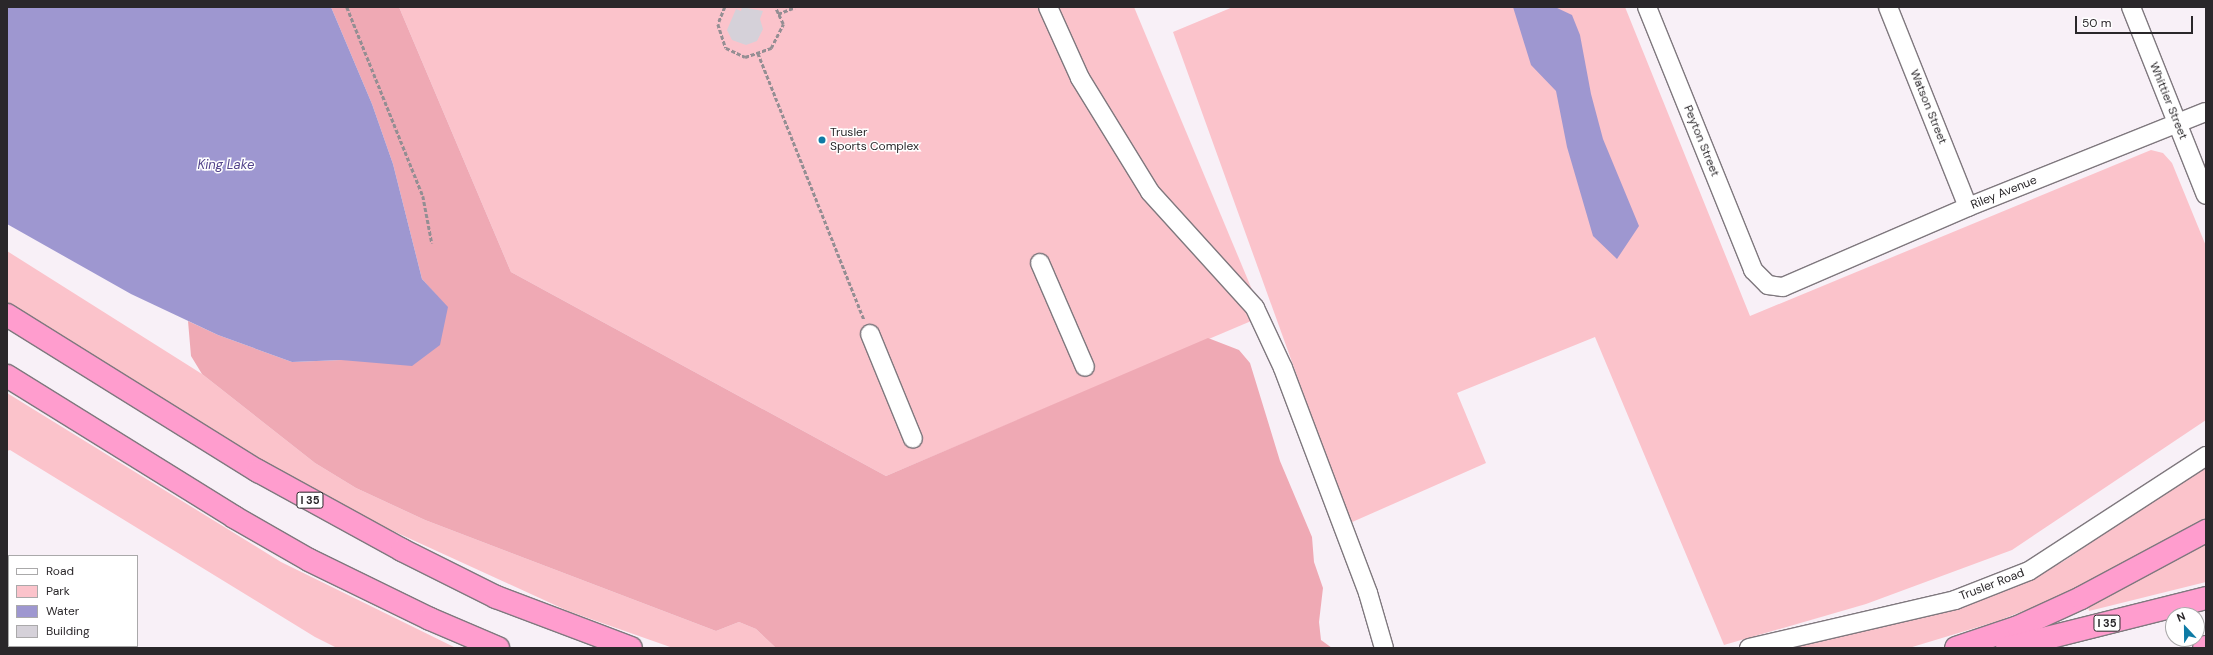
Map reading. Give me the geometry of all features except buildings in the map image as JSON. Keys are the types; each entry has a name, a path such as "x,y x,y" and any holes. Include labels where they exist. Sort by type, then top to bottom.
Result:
{"highway":[{"name":"I 35","path":"7,315 258,472 402,550 496,597 631,648"},
{"path":"7,376 234,518 302,556 430,619 498,648"},
{"path":"1956,648 2018,627 2080,598 2206,531"},
{"name":"I 35","path":"2007,648 2206,598"}],"street":[{"path":"1048,7 1080,78 1150,192 1255,308 1283,368 1368,592 1384,648"},
{"name":"Peyton Street","path":"1647,7 1753,270 1757,274"},
{"name":"Watson Street","path":"1888,7 1968,208"},
{"name":"Whittier Street","path":"2131,7 2206,195"},
{"name":"Riley Avenue","path":"1757,274 1768,285 1783,288 1803,278 1968,208 2206,112"},
{"path":"1040,263 1085,367"},
{"path":"870,334 913,440"},
{"name":"Trusler Road","path":"1749,648 1955,600 2022,574 2206,456"}],"path":[{"path":"347,7 423,196 432,243"},
{"path":"725,7 718,24 726,48 745,57 771,48 782,24 775,7"},
{"path":"778,14 795,7"},
{"path":"758,53 870,334"}],"green space":[{"name":"Trusler Sports Complex","path":"399,7 1134,7 1263,316 886,476 511,272"},
{"path":"1233,7 1625,7 1750,316 2151,150 2163,153 2172,163 2206,246 2206,420 2012,550 1866,604 1724,645 1595,337 1457,393 1486,463 1350,523 1173,32"},
{"path":"7,251 202,374 315,463 356,488 425,520 716,631 739,622 756,629 776,648 673,648 568,611 380,525 303,485 7,302"},
{"path":"7,393 281,562 456,648 337,648 315,637 10,450 7,451"},
{"path":"2206,464 2206,519 2167,543 2064,595 1998,621 1909,648 1784,648 1945,610 1994,594 2033,577 2064,561"},
{"path":"2206,540 2206,582 2089,611 2087,603"}],"shaded area":[{"path":"331,7 399,7 511,272 886,476 1208,338 1239,350 1250,363 1280,461 1312,537 1314,562 1323,588 1319,622 1321,640 1332,648 776,648 756,629 739,622 716,631 425,520 356,488 315,463 202,374 191,356 188,321 218,335 292,362 341,360 447,307 422,279 393,164 372,104"}],"water":[{"name":"King Lake","path":"7,7 331,7 372,104 393,164 422,279 448,307 440,345 412,366 341,360 292,362 218,335 131,294 7,224"},
{"path":"1513,7 1555,7 1572,15 1580,35 1591,94 1603,139 1639,226 1617,259 1593,236 1567,147 1556,91 1531,65"}],"place":[{"name":"Trusler Sports Complex","path":"822,140"}]}
